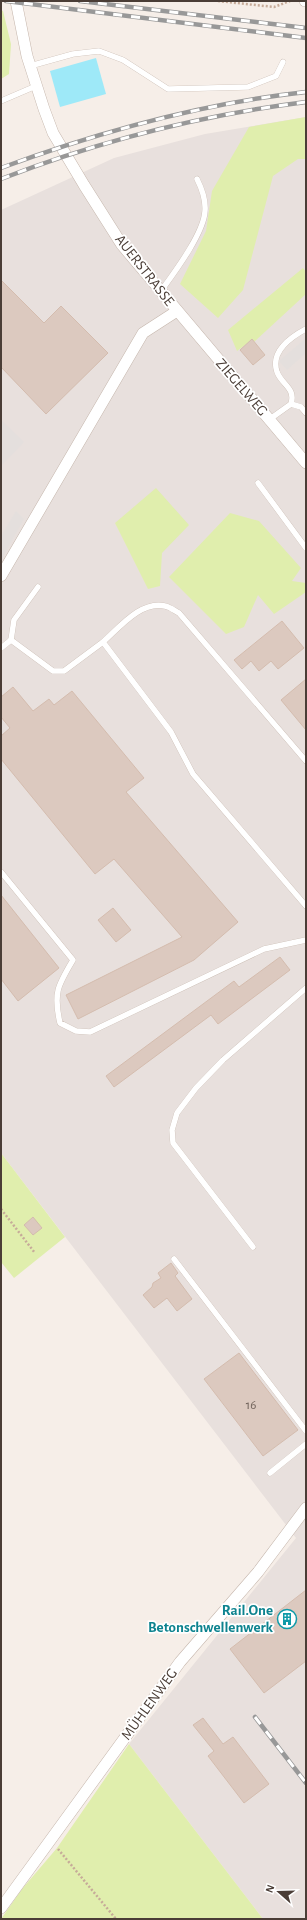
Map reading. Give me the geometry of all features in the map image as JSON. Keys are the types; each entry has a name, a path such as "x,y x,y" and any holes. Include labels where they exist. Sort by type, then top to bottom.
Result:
{"street":[{"name":"AUERSTRASSE","path":"1,576 143,334 177,312 122,245 53,133 30,66 16,1"},
{"name":"ZIEGELWEG","path":"177,312 270,419 306,463"},
{"name":"MÜHLENWEG","path":"1,1908 180,1662 258,1572 306,1508"}],"lane":[{"path":"30,66 73,54 99,51 123,60 168,89 248,87 276,76 283,62"},
{"path":"1,101 36,86"},
{"path":"161,291 176,270 200,228 205,212 205,206 202,190 197,179"},
{"path":"270,419 291,404 293,395 277,372 277,361 280,350 290,338 306,329"},
{"path":"291,404 301,407 306,413"},
{"path":"258,483 306,548"},
{"path":"1,648 11,640 14,620 38,586"},
{"path":"11,640 53,671 64,671 102,642 138,611 150,606 165,606 179,613 189,622 306,761"},
{"path":"102,642 171,732 193,774 306,906"},
{"path":"1,872 73,960 58,985 55,1005 60,1023 76,1031 90,1032 264,949 306,940"},
{"path":"253,1247 173,1144 172,1130 178,1113 196,1088 223,1060 306,988"},
{"path":"174,1259 306,1431"},
{"path":"270,1473 306,1444"}],"path":[{"path":"218,1 274,7 290,1"},
{"path":"1,1209 35,1253"},
{"path":"49,1840 67,1859 116,1919"}],"shaded area":[{"path":"306,117 306,1919 263,1919 129,1744 296,1538 1,1153 1,210 114,158 205,134"},
{"path":"306,338 306,353 287,370 279,361"},
{"path":"1,420 24,442 1,466"},
{"path":"16,511 24,519 1,560 1,536"}],"green space":[{"path":"1,10 3,11 11,44 9,74 1,79"},
{"path":"306,117 306,159 298,159 273,176 243,290 218,318 180,284 206,231 212,191 249,127"},
{"path":"303,268 306,272 306,294 254,342 252,340 237,351 228,330"},
{"path":"156,488 189,525 162,553 160,586 148,589 115,523"},
{"path":"230,513 259,521 301,568 292,581 306,583 306,592 274,614 258,595 244,627 226,634 169,577"},
{"path":"1,1153 65,1237 14,1278 1,1262"},
{"path":"129,1744 263,1919 1,1919 22,1889 57,1848"}],"water":[{"path":"96,58 106,94 60,107 50,71"}],"building":[{"path":"1,280 44,323 61,306 108,353 46,414 1,367"},
{"path":"252,339 265,355 253,365 240,350"},
{"path":"282,621 304,648 278,669 271,661 259,671 251,661 242,669 234,660"},
{"path":"306,679 306,730 281,700"},
{"path":"13,687 33,711 49,699 54,705 72,691 144,778 126,792 238,922 194,960 78,1019 66,995 182,937 114,859 95,874 1,759 1,736 10,728 1,717 1,697"},
{"path":"1,895 59,968 18,1001 1,979"},
{"path":"113,908 131,930 116,942 98,920"},
{"path":"280,957 290,970 218,1024 211,1015 114,1087 106,1076 234,981 239,987"},
{"path":"33,1217 42,1228 33,1235 24,1225"},
{"path":"171,1263 178,1273 175,1276 192,1299 177,1311 167,1298 154,1308 143,1295 152,1287 153,1283 161,1278 158,1273"},
{"path":"239,1353 298,1430 263,1456 204,1379"},
{"name":"Rail.One Betonschwellenwerk","path":"306,1590 306,1661 264,1693 230,1649"},
{"path":"203,1718 223,1744 233,1737 269,1784 244,1803 208,1756 214,1751 193,1725"}],"railway":[{"path":"6,1 306,38"},
{"path":"80,1 306,28"},
{"path":"1,168 113,131 151,121 229,104 306,92"},
{"path":"1,179 75,153 151,131 228,114 306,102"},
{"path":"255,1717 306,1783"}],"place":[{"name":"Rail.One Betonschwellenwerk","path":"287,1619"}]}
